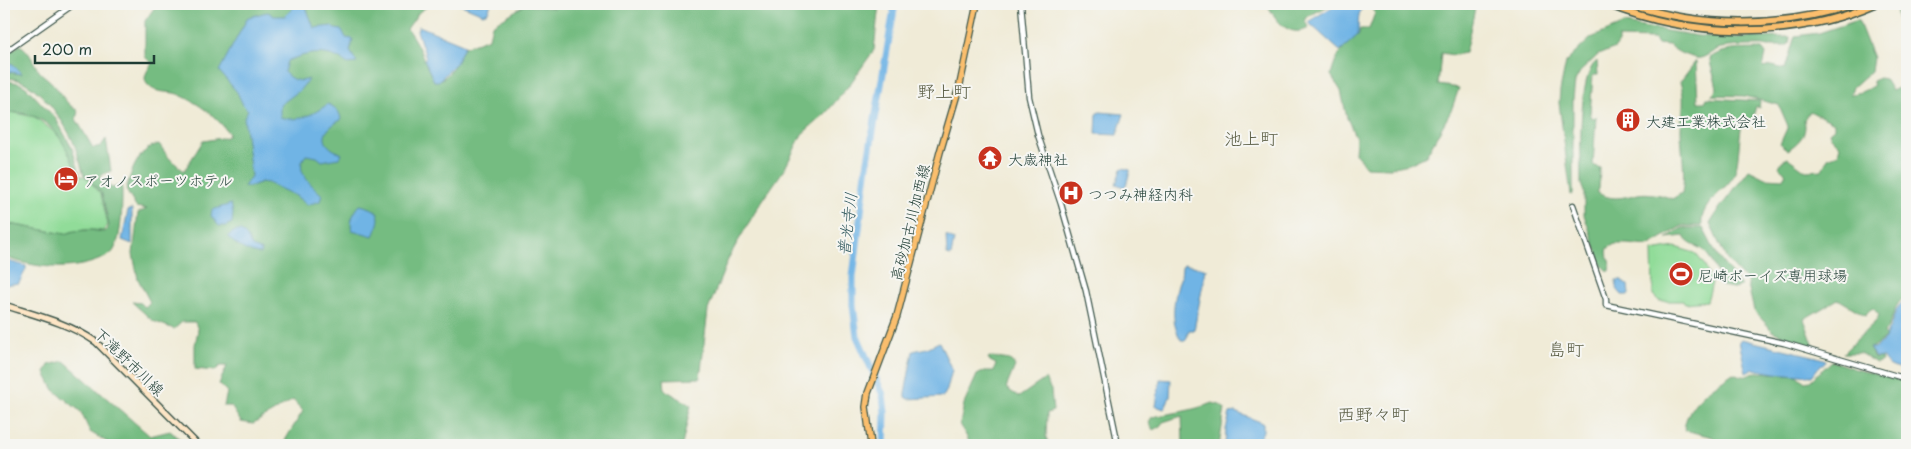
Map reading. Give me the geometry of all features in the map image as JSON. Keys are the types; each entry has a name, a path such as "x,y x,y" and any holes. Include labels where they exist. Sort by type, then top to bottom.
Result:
{"highway":[{"path":"1608,4 1638,15 1681,24 1724,30 1746,30 1807,24 1875,4"},
{"path":"1628,4 1682,18 1724,22 1786,20 1827,12 1854,4"}],"main road":[{"name":"高砂加古川加西線","path":"871,445 866,407 872,382 897,316 960,84 977,4"},
{"name":"下滝野市川線","path":"4,305 79,331 96,342 198,445"}],"street":[{"path":"4,52 74,4"},
{"path":"1021,4 1027,82 1031,105 1038,135 1064,213 1086,291 1118,445"},
{"path":"1573,205 1606,299 1606,305 1784,343 1907,379"}],"green space":[{"path":"157,4 431,4 419,12 407,29 434,81 449,73 464,47 489,38 492,25 525,5 554,8 565,4 879,4 874,50 850,84 826,113 802,134 785,168 758,207 729,257 708,310 700,378 664,379 665,390 691,405 682,445 282,445 303,411 293,400 253,424 241,422 231,406 224,406 227,392 219,384 227,366 220,366 215,371 195,369 195,345 198,330 195,322 182,322 174,329 153,321 132,302 141,303 145,307 150,302 138,279 133,254 138,213 147,209 136,207 126,190 130,175 137,161 146,150 159,144 169,158 184,171 203,141 227,137 229,134 213,116 194,102 176,94 154,90 147,84 145,76 152,63 145,57 145,21"},
{"path":"1267,4 1332,4 1305,18 1309,28 1295,31 1279,22"},
{"path":"1371,4 1476,4 1465,53 1453,55 1441,53 1438,85 1459,88 1451,111 1426,156 1409,164 1390,168 1366,167 1355,153 1356,138 1347,118 1341,91 1331,75 1335,62 1345,47 1359,34 1360,29 1369,29 1375,13"},
{"path":"1907,4 1907,41 1903,43 1900,37 1896,7"},
{"path":"1858,20 1873,58 1871,71 1853,87 1850,94 1868,89 1874,85 1872,81 1879,78 1885,79 1892,91 1900,87 1907,91 1907,296 1898,303 1884,333 1886,337 1875,346 1869,348 1874,358 1881,358 1882,361 1876,363 1860,353 1843,353 1876,321 1879,315 1874,309 1871,309 1865,315 1838,299 1804,319 1814,347 1774,332 1754,311 1747,281 1727,260 1710,224 1749,170 1765,178 1783,179 1786,173 1779,167 1782,161 1788,158 1806,171 1822,170 1828,158 1838,154 1840,146 1831,137 1829,132 1834,128 1834,123 1810,111 1804,120 1804,134 1788,150 1780,144 1788,126 1779,105 1744,96 1711,95 1717,89 1710,58 1722,52 1762,49 1766,54 1763,68 1772,66 1785,69 1795,36 1819,33"},
{"path":"1624,24 1698,36 1734,38 1790,37 1789,44 1785,46 1721,48 1699,58 1681,53 1669,45 1657,44 1654,39 1618,38 1618,44 1615,48 1598,55 1580,72 1575,81 1573,99 1573,194 1571,195 1559,103 1566,62 1591,38"},
{"path":"20,45 29,53 39,71 54,85 67,102 78,111 76,119 93,148 101,146 106,139 111,171 101,175 100,180 112,188 121,185 121,221 117,244 110,255 89,263 78,266 53,267 28,264 4,257 4,223 65,234 74,231 90,230 103,232 107,230 109,225 102,194 84,175 72,139 61,120 44,98 35,90 15,79 4,79 4,71 21,74 13,64 4,62 4,56"},
{"path":"1597,61 1598,75 1593,75 1590,114 1592,118 1596,117 1593,165 1600,168 1599,189 1596,192 1607,197 1612,198 1646,193 1672,199 1682,193 1681,129 1683,100 1680,82 1696,61 1698,102 1705,102 1707,98 1760,101 1759,108 1756,106 1752,121 1742,123 1737,166 1733,177 1708,205 1702,219 1702,226 1682,226 1648,246 1615,244 1608,248 1607,251 1610,271 1602,266 1584,215 1584,192 1581,184 1583,99 1586,82 1591,69"},
{"path":"4,82 19,83 26,87 56,119 72,148 80,174 77,175 67,149 60,138 43,121 19,113 4,113"},
{"path":"11,112 35,117 58,135 69,151 77,175 86,177 101,194 108,225 103,231 84,230 66,234 4,223 4,113"},
{"path":"1682,228 1703,228 1718,257 1741,286 1734,288 1722,286 1709,257 1703,250 1688,242 1684,236 1667,238"},
{"name":"尼崎ボーイズ専用球場","path":"1675,247 1695,253 1704,264 1712,283 1707,301 1685,303 1683,301 1659,301 1653,295 1652,251"},
{"path":"988,358 1010,360 1015,366 1006,388 1019,397 1045,379 1051,390 1053,411 1047,413 1046,437 1049,445 971,445 960,424 964,404 977,375 985,371 994,371 996,364 990,361"},
{"path":"64,361 150,436 170,431 187,445 112,445 90,432 81,412 54,390 45,373 49,365"},
{"path":"1832,361 1855,369 1907,382 1907,445 1717,445 1713,437 1684,430 1686,420 1695,403 1709,390 1733,373 1743,376 1756,372 1796,375 1805,382 1810,381"},
{"path":"1212,403 1220,405 1225,409 1219,445 1183,445 1182,416 1163,422 1153,430 1149,422 1152,417 1190,410"}],"water":[{"path":"295,4 305,4 314,28 332,26 335,29 342,30 346,38 353,39 350,51 357,63 348,64 341,59 326,54 311,54 287,61 284,72 287,75 299,81 309,79 299,91 280,105 280,117 293,119 305,117 328,104 337,110 341,120 329,128 325,136 327,144 342,154 339,158 322,161 317,157 306,155 301,166 305,177 322,195 320,201 307,205 296,196 268,183 261,182 244,187 251,176 244,117 248,110 243,105 237,92 219,71 248,17 268,12 274,16 285,16"},
{"path":"459,4 491,4 488,12 483,14"},
{"path":"1337,4 1366,4 1359,14 1358,35 1340,51 1308,22"},
{"path":"419,26 465,45 456,63 439,81 434,81 424,60 426,57 417,31"},
{"path":"4,62 13,64 22,74 4,71"},
{"path":"1097,113 1124,114 1117,135 1096,134"},
{"path":"1123,168 1130,170 1124,187 1116,184"},
{"path":"231,204 233,213 232,223 219,226 211,216 212,210"},
{"path":"360,205 377,212 379,219 373,236 352,230 351,223"},
{"path":"132,209 132,244 122,240 128,210"},
{"path":"235,231 241,231 247,237 252,247 262,251 261,254 247,251 234,243 228,236"},
{"path":"946,236 954,240 951,256 947,255"},
{"path":"4,260 26,266 19,283 4,285"},
{"path":"1184,264 1206,269 1194,330 1189,330 1186,340 1181,340 1175,325 1174,308 1176,292"},
{"path":"1616,280 1622,280 1628,285 1629,295 1622,295 1617,289"},
{"path":"1907,299 1907,370 1887,364 1883,358 1875,357 1869,348 1875,348 1885,339 1896,310"},
{"path":"1741,339 1826,360 1812,376 1774,373 1754,369 1746,373 1739,341"},
{"path":"939,342 952,370 947,390 943,397 908,399 905,397 905,394 913,351 927,348"},
{"path":"1160,379 1171,380 1170,397 1164,409 1156,406"},
{"path":"1235,412 1263,423 1263,431 1257,445 1225,445 1230,413"}],"waterway":[{"name":"普光寺川","path":"884,445 885,413 883,395 857,336 853,305 853,277 866,172 895,4"}],"place":[{"name":"大建工業株式会社","path":"1628,120"},
{"name":"大歳神社","path":"990,158"},
{"name":"アオノスポーツホテル","path":"66,179"},
{"name":"つつみ神経内科","path":"1071,193"},
{"name":"尼崎ボーイズ専用球場","path":"1681,274"}],"district":[{"name":"野上町","path":"944,90"},
{"name":"池上町","path":"1251,137"},
{"name":"島町","path":"1566,348"},
{"name":"西野々町","path":"1373,413"}]}
